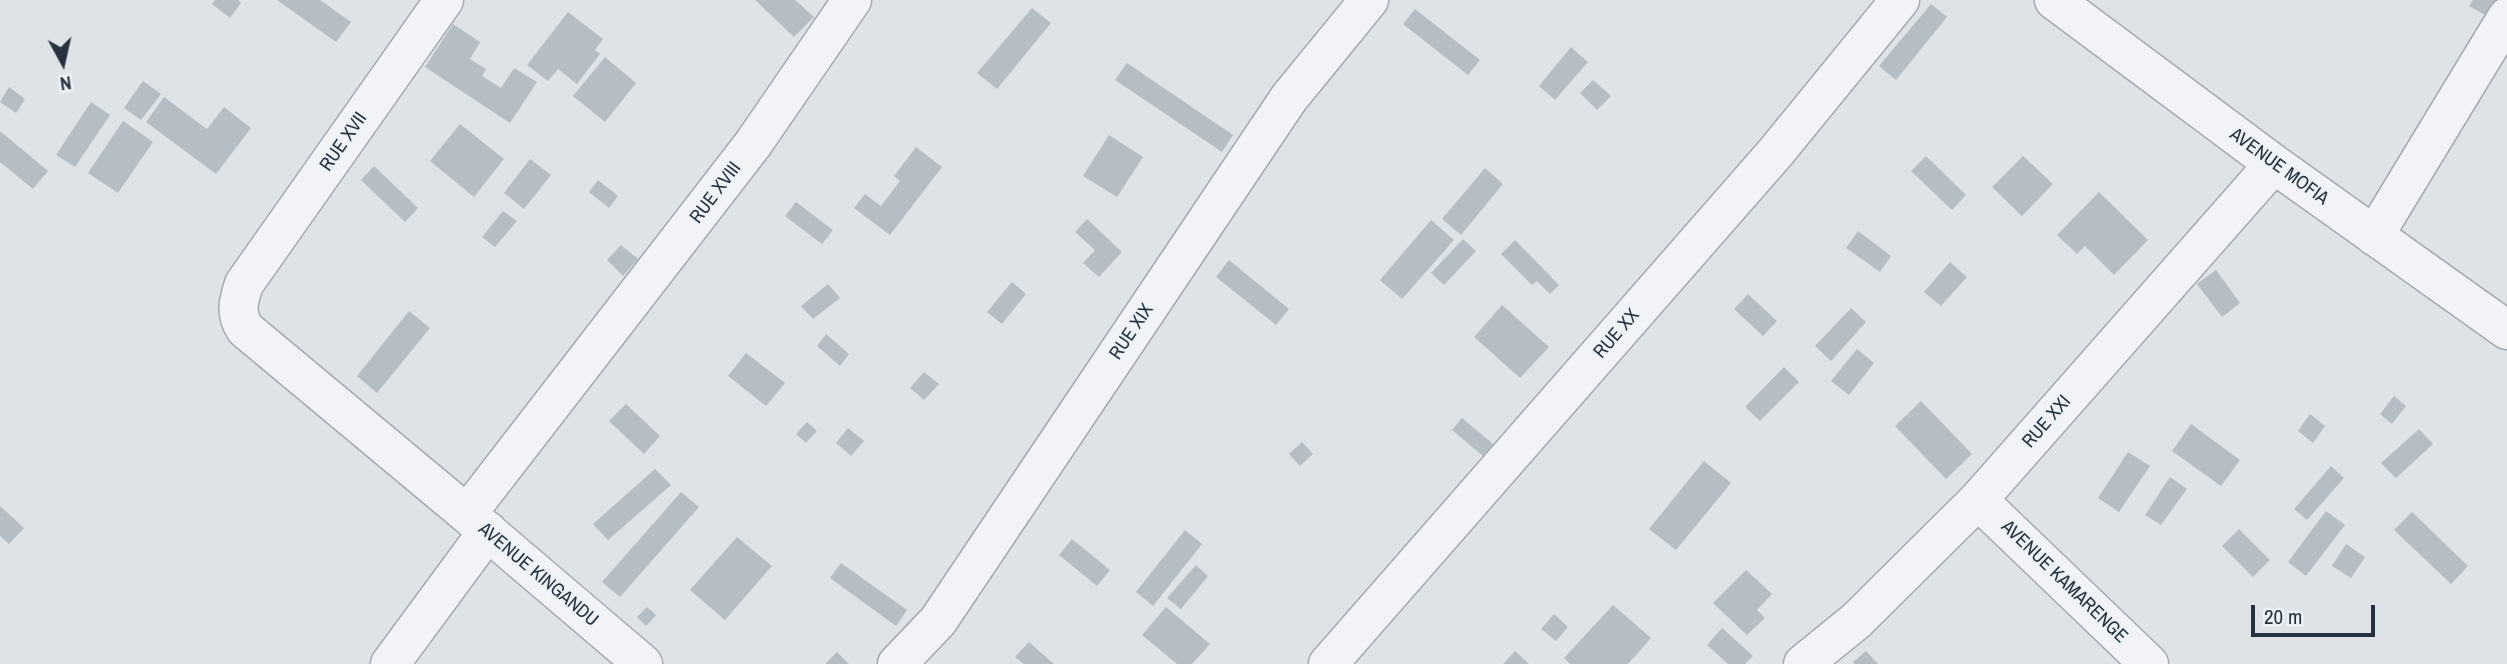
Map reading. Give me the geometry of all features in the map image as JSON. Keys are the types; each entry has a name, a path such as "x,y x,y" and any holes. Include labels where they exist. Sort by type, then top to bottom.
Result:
{"street":[{"name":"RUE XVII","path":"444,0 244,284 238,300 237,317 245,329 478,522"},
{"name":"RUE XVIII","path":"572,381 753,144 852,0"},
{"name":"RUE XIX","path":"897,664 938,621 1289,98 1369,0"},
{"name":"RUE XX","path":"1328,664 1776,152 1900,0"},
{"name":"AVENUE MOFIA","path":"2054,0 2274,164 2507,330"},
{"path":"2374,236 2507,17"},
{"name":"RUE XXI","path":"1804,664 1856,621 1978,499 2274,164"},
{"name":"AVENUE KINGANDU","path":"572,381 478,522 643,664"},
{"name":"AVENUE KAMARENGE","path":"1978,499 2149,664"},
{"path":"390,664 478,522"}],"building":[{"path":"215,0 238,0 241,3 230,18 212,4"},
{"path":"277,0 320,0 351,22 336,42"},
{"path":"755,0 795,0 814,17 794,37"},
{"path":"2473,0 2498,0 2489,17 2469,6"},
{"path":"1931,4 1947,17 1896,80 1879,66"},
{"path":"1032,8 1051,23 997,89 977,73"},
{"path":"1415,9 1480,60 1468,75 1403,24"},
{"path":"568,12 603,39 595,50 600,54 577,84 558,69 548,81 527,65"},
{"path":"453,24 480,42 470,59 486,69 482,76 501,88 514,68 537,82 510,123 425,67"},
{"path":"1571,47 1588,62 1555,100 1539,86"},
{"path":"605,57 636,83 605,122 573,96"},
{"path":"1127,63 1233,135 1222,152 1115,80"},
{"path":"1593,80 1611,96 1597,110 1580,93"},
{"path":"143,81 161,94 141,120 124,108"},
{"path":"9,87 25,99 16,113 0,102"},
{"path":"164,97 207,129 224,107 251,128 216,174 146,122"},
{"path":"91,102 110,115 75,167 56,155"},
{"path":"123,121 153,142 118,193 88,173"},
{"path":"460,124 504,159 474,197 430,161"},
{"path":"0,131 48,171 33,189 0,162"},
{"path":"1109,135 1143,157 1117,197 1083,176"},
{"path":"916,147 942,167 890,235 854,208 865,194 881,206 900,181 894,176"},
{"path":"1926,156 1966,195 1952,210 1911,171"},
{"path":"2023,156 2053,184 2022,216 1992,187"},
{"path":"530,159 551,175 524,209 504,193"},
{"path":"374,166 418,208 405,222 361,180"},
{"path":"1485,168 1503,184 1461,235 1442,219"},
{"path":"598,180 618,196 609,208 589,192"},
{"path":"2099,192 2148,240 2114,275 2085,246 2077,254 2057,235"},
{"path":"796,202 833,230 822,244 785,216"},
{"path":"503,211 517,221 495,247 482,237"},
{"path":"1087,219 1122,252 1099,277 1083,263 1095,250 1075,232"},
{"path":"1431,220 1454,240 1402,299 1380,280"},
{"path":"1858,231 1891,256 1880,272 1846,248"},
{"path":"1463,239 1476,251 1444,285 1431,273"},
{"path":"1515,240 1559,285 1550,294 1537,281 1532,285 1501,254"},
{"path":"621,245 638,259 623,276 607,260"},
{"path":"1229,260 1289,309 1276,325 1216,277"},
{"path":"1950,262 1967,277 1941,306 1924,292"},
{"path":"2216,270 2240,303 2222,317 2197,284"},
{"path":"1012,282 1026,294 1002,324 987,312"},
{"path":"828,284 840,298 813,319 801,306"},
{"path":"1748,294 1777,321 1763,336 1734,309"},
{"path":"1502,305 1549,347 1520,378 1474,337"},
{"path":"1851,308 1866,322 1831,361 1815,346"},
{"path":"409,311 430,328 377,393 357,376"},
{"path":"826,334 849,354 840,366 817,346"},
{"path":"1857,349 1874,363 1849,395 1831,381"},
{"path":"746,353 785,383 766,406 728,376"},
{"path":"1784,367 1799,382 1760,421 1745,407"},
{"path":"924,372 939,384 924,400 910,388"},
{"path":"2394,396 2406,406 2392,424 2380,414"},
{"path":"1921,401 1972,454 1946,479 1895,426"},
{"path":"626,404 660,436 644,454 609,421"},
{"path":"2310,414 2325,426 2313,443 2298,431"},
{"path":"1462,418 1493,444 1483,456 1452,430"},
{"path":"807,422 817,431 806,443 796,434"},
{"path":"2191,424 2240,460 2221,486 2172,451"},
{"path":"848,428 864,441 851,456 836,443"},
{"path":"2419,429 2433,444 2396,478 2381,463"},
{"path":"1302,442 1313,454 1300,466 1289,454"},
{"path":"2128,452 2150,466 2119,512 2098,498"},
{"path":"1704,461 1731,483 1676,550 1649,529"},
{"path":"2331,466 2344,478 2307,520 2294,509"},
{"path":"655,469 671,485 608,540 593,524"},
{"path":"2170,477 2187,489 2161,525 2145,515"},
{"path":"681,492 699,507 620,597 602,582"},
{"path":"0,506 24,528 9,544 0,536"},
{"path":"2326,511 2345,525 2306,576 2288,562"},
{"path":"2412,512 2468,566 2451,584 2394,530"},
{"path":"2239,529 2270,560 2253,577 2222,546"},
{"path":"1185,530 1202,544 1153,606 1136,592"},
{"path":"737,537 772,566 725,620 690,590"},
{"path":"1072,539 1110,570 1097,586 1059,555"},
{"path":"2346,544 2365,557 2351,578 2332,566"},
{"path":"841,563 907,610 896,626 830,578"},
{"path":"1196,565 1208,576 1181,609 1167,598"},
{"path":"1746,570 1772,594 1757,610 1765,618 1747,635 1713,603"},
{"path":"1613,605 1651,638 1628,664 1570,664 1564,658"},
{"path":"647,607 656,615 646,626 637,617"},
{"path":"1166,607 1210,644 1192,664 1177,664 1142,635"},
{"path":"1554,614 1568,627 1556,641 1541,629"},
{"path":"1722,628 1753,656 1745,664 1728,664 1707,645"},
{"path":"1029,642 1054,664 1024,664 1015,657"},
{"path":"1515,651 1529,664 1503,664"},
{"path":"1866,651 1878,664 1854,664 1853,662"},
{"path":"837,652 849,664 825,664"}]}
